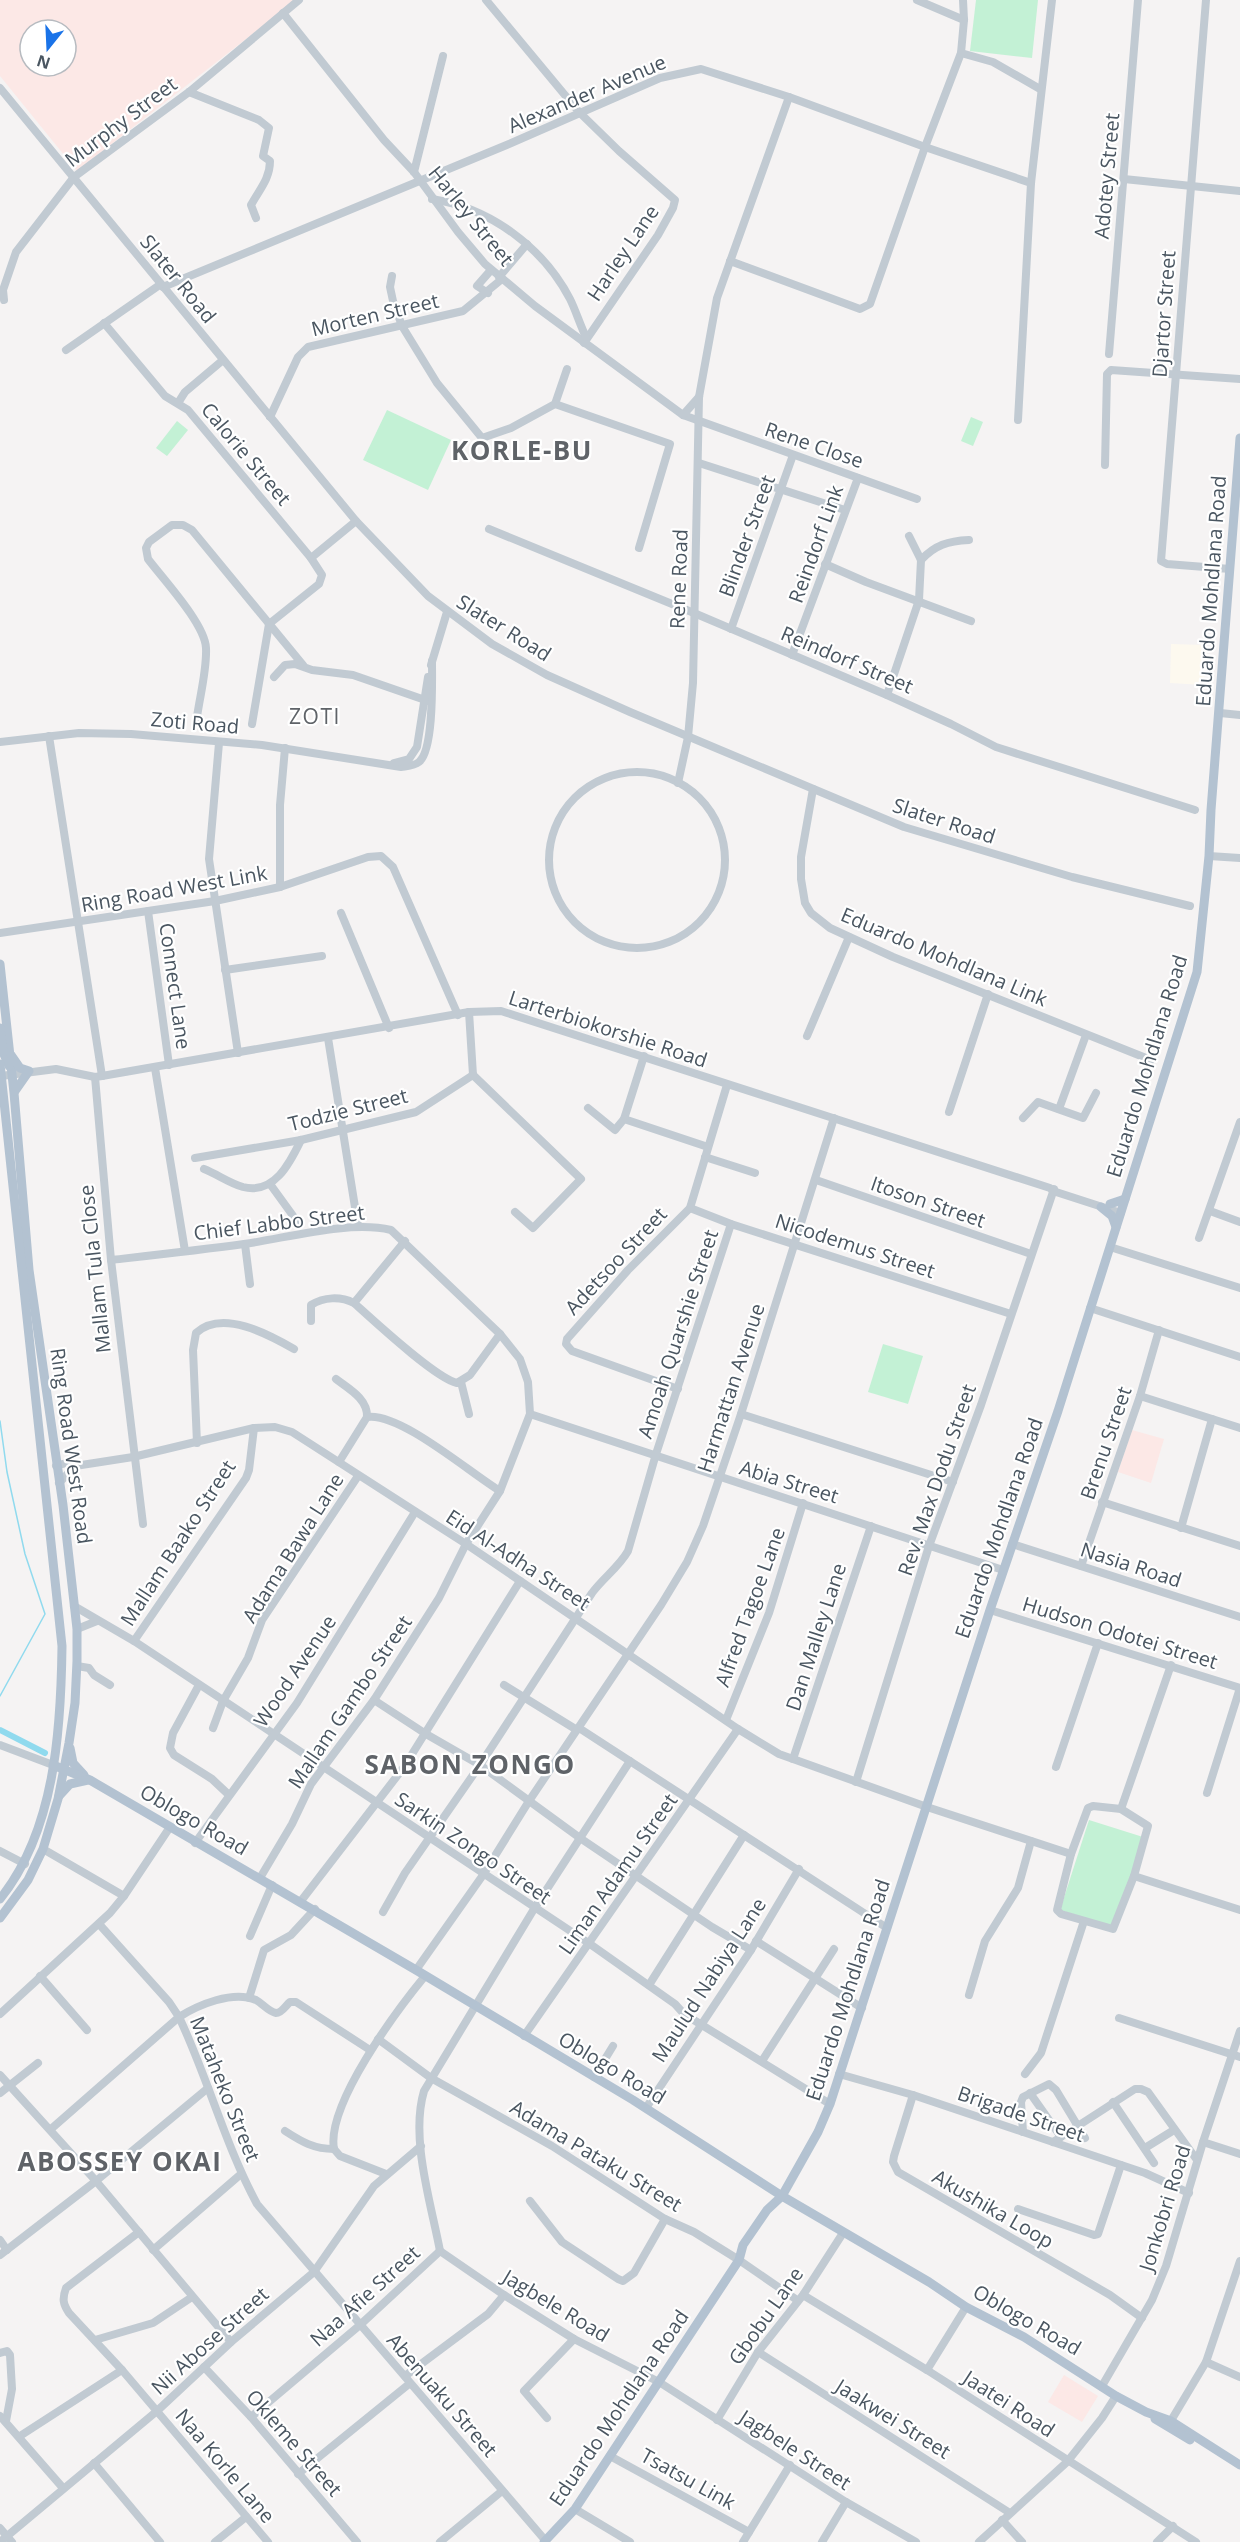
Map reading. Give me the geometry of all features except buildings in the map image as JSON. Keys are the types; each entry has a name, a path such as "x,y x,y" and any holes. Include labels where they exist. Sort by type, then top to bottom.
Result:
{"main road":[{"name":"Eduardo Mohdlana Road","path":"544,2541 575,2509 739,2260 743,2245 767,2210 782,2196 818,2132 830,2104 862,2008 1003,1570 1058,1411 1197,972 1233,568 1240,438"},
{"name":"Ring Road West Road","path":"0,964 29,1270 74,1606 77,1666 69,1743 58,1799 43,1849 28,1880 0,1918"},
{"path":"0,1028 3,1052 12,1074"},
{"path":"10,1053 20,1068 28,1071 14,1093"},
{"name":"Ring Road West Road","path":"0,1064 62,1646 60,1728 40,1819 25,1864 0,1899"},
{"path":"1106,1205 1123,1206"},
{"path":"1106,1205 1116,1227"},
{"path":"59,1705 66,1717 60,1758 64,1769"},
{"path":"69,1743 73,1763 90,1780"},
{"name":"Oblogo Road","path":"53,1765 90,1780 195,1843 315,1909 646,2108 843,2233 929,2282 966,2307 996,2320 1116,2396 1169,2424 1240,2467"},
{"path":"58,1799 70,1784 90,1780"}],"street":[{"name":"Murphy Street","path":"3,300 3,290 16,252 74,177 189,92 299,0"},
{"path":"486,0 579,111"},
{"path":"917,0 964,20"},
{"path":"730,261 860,309 870,304 925,147 961,53 963,0"},
{"path":"1018,420 1031,183 1052,0"},
{"name":"Adotey Street","path":"1109,354 1138,0"},
{"name":"Djartor Street","path":"1206,0 1161,561 1167,564 1233,568"},
{"name":"Harley Street","path":"283,13 491,270 683,415 699,422"},
{"path":"961,53 993,62 1040,89"},
{"path":"414,172 443,56"},
{"name":"Alexander Avenue","path":"66,350 162,285 419,181 660,78 701,69 789,97 1031,183"},
{"name":"Slater Road","path":"0,88 356,521 428,596 492,644 547,675 688,737 917,832 1081,880 1190,906"},
{"path":"189,92 259,120 269,128 263,156 270,161 270,168 265,183 251,205 256,218"},
{"name":"Rene Road","path":"678,783 688,737 693,683 699,397 717,298 789,97"},
{"name":"Harley Lane","path":"579,111 619,151 675,200 658,235 585,340"},
{"path":"1124,179 1240,190"},
{"path":"432,198 453,202 471,209 495,221 527,244 561,285 585,340"},
{"name":"Morten Street","path":"270,417 302,351 308,347 463,311 488,293 527,244"},
{"path":"488,293 477,286 491,270"},
{"path":"392,276 390,287 402,326 436,383 482,438 511,428 555,404 567,369"},
{"name":"Calorie Street","path":"104,323 165,396 188,410 311,558"},
{"path":"178,403 185,392 223,360"},
{"path":"1105,465 1105,410 1109,372 1118,370 1175,373 1240,379"},
{"path":"683,415 699,397"},
{"path":"555,404 567,410 667,441 670,444 639,548"},
{"name":"Rene Close","path":"699,422 917,499"},
{"name":"Blinder Street","path":"731,629 793,455"},
{"path":"699,463 845,510"},
{"name":"Reindorf Link","path":"792,655 858,478"},
{"path":"252,724 269,624 322,580 322,575 311,558 356,521"},
{"path":"197,717 206,648 204,637 182,602 148,560 146,548 149,542 172,525 183,525 192,530 303,665 312,670 352,675 428,701"},
{"name":"Reindorf Street","path":"489,529 694,612 951,723 996,747 1195,810"},
{"path":"887,696 919,600 921,560 909,536"},
{"path":"921,560 932,549 950,541 969,540"},
{"path":"825,564 866,582 971,621"},
{"name":"Zoti Road","path":"0,742 79,733 131,734 285,748 386,763 402,762 414,753 428,701 432,661 447,612"},
{"path":"274,677 285,665 303,665"},
{"path":"1220,713 1240,715"},
{"name":"Mallam Tula Close","path":"49,736 79,922 98,1076 101,1172 133,1457 143,1524"},
{"path":"219,743 209,859 238,1053"},
{"path":"280,887 280,805 285,748"},
{"name":"Rene Road","path":"667,778 681,761"},
{"path":"631,773 649,773 667,778 694,793 707,806 722,835 726,864 720,891 705,917 694,928 674,940 655,947 636,948 607,943 594,937 572,919 556,895 549,865 552,838 566,808 587,788 600,781 631,773"},
{"name":"Eduardo Mohdlana Link","path":"813,789 801,856 801,879 805,903 811,913 830,928 893,957 1151,1060"},
{"path":"1209,856 1240,858"},
{"name":"Ring Road West Link","path":"0,933 215,901 280,887 368,857 385,858 393,867 458,1015"},
{"name":"Connect Lane","path":"148,910 169,1065"},
{"path":"341,913 389,1028"},
{"path":"807,1036 849,937"},
{"path":"225,970 322,956"},
{"path":"949,1112 988,994"},
{"name":"Larterbiokorshie Road","path":"1,1076 28,1071 63,1069 98,1076 389,1028 469,1012 501,1011 1053,1189 1106,1205 1123,1206"},
{"path":"469,1012 473,1075 581,1179 533,1228 515,1212"},
{"path":"1059,1109 1086,1035"},
{"path":"328,1038 358,1226"},
{"path":"588,1108 615,1130 624,1119 644,1056"},
{"path":"155,1068 184,1251"},
{"name":"Todzie Street","path":"195,1158 301,1140 416,1112 473,1075"},
{"name":"Adetsoo Street","path":"678,1389 572,1351 566,1344 567,1339 628,1270 690,1208 728,1085"},
{"path":"1023,1118 1038,1102 1083,1118 1096,1093"},
{"name":"Harmattan Avenue","path":"334,2150 334,2140 342,2107 370,2050 529,1801 687,1562 703,1526 741,1414 834,1118"},
{"path":"624,1119 708,1147"},
{"path":"1199,1239 1240,1122"},
{"path":"204,1169 244,1187 252,1188 270,1184 284,1171 301,1140"},
{"path":"705,1157 755,1173"},
{"name":"Itoson Street","path":"816,1180 1031,1254"},
{"path":"270,1184 299,1224"},
{"name":"Rev. Max Dodu Street","path":"856,1782 929,1546 1053,1189"},
{"name":"Nicodemus Street","path":"690,1208 731,1224 1011,1314"},
{"path":"1210,1211 1240,1222"},
{"name":"Amoah Quarshie Street","path":"382,1912 405,1873 480,1765 599,1584 621,1563 628,1551 656,1454 731,1224"},
{"name":"Chief Labbo Street","path":"111,1260 244,1244 358,1226 391,1230 405,1241 500,1334 520,1359 525,1371 531,1402 530,1414 500,1491 466,1544"},
{"path":"354,1303 405,1241"},
{"path":"244,1244 250,1284"},
{"path":"1110,1247 1240,1288"},
{"path":"311,1321 311,1305 316,1302 337,1298 354,1303 452,1382 461,1382 470,1375 500,1334"},
{"path":"1090,1308 1240,1357"},
{"path":"197,1443 193,1350 196,1333 209,1326 228,1322 294,1348"},
{"name":"Brenu Street","path":"1081,1566 1140,1396 1159,1330"},
{"path":"336,1379 359,1397 366,1408 367,1417 339,1462"},
{"path":"461,1382 469,1414"},
{"path":"1140,1396 1240,1428"},
{"name":"Abia Street","path":"530,1414 1003,1570"},
{"path":"741,1414 953,1482"},
{"path":"367,1417 386,1419 410,1430 500,1491"},
{"path":"1181,1528 1212,1419"},
{"name":"Eid Al-Adha Street","path":"56,1466 66,1463 75,1466 133,1457 254,1428 275,1427 292,1432 466,1544 738,1729 779,1754 927,1807 1071,1854"},
{"name":"Mallam Baako Street","path":"134,1641 246,1478 254,1428"},
{"path":"58,1484 75,1466"},
{"name":"Adama Bawa Lane","path":"213,1728 223,1701 248,1658 262,1620 270,1606 358,1476"},
{"path":"1102,1502 1240,1546"},
{"name":"Alfred Tagoe Lane","path":"726,1720 769,1613 803,1503"},
{"name":"Wood Avenue","path":"195,1843 297,1703 335,1644 386,1555 415,1512"},
{"name":"Dan Malley Lane","path":"793,1759 871,1526"},
{"name":"Mallam Gambo Street","path":"260,1878 292,1824 311,1784 374,1700 439,1598 466,1544"},
{"name":"Nasia Road","path":"1012,1544 1240,1617"},
{"path":"301,1901 377,1804 426,1734 520,1581"},
{"name":"Sarkin Zongo Street","path":"74,1606 134,1641 534,1909 590,1944 675,2004 684,2014 830,2104"},
{"name":"Hudson Odotei Street","path":"990,1610 1240,1688"},
{"path":"76,1629 97,1621"},
{"path":"1056,1767 1098,1643"},
{"path":"1121,1809 1171,1665"},
{"path":"77,1666 89,1668 94,1675 110,1685"},
{"path":"199,1685 173,1733 170,1748 174,1755 212,1779 230,1795"},
{"path":"504,1685 630,1761 888,1928"},
{"path":"1207,1793 1240,1688"},
{"path":"374,1700 426,1734 480,1765 580,1838 751,1950"},
{"name":"Liman Adamu Street","path":"524,2036 738,1729"},
{"path":"0,1745 53,1765"},
{"name":"Naa Afie Street","path":"250,2417 360,2325 440,2251 421,2146 423,2095 431,2078 534,1909 630,1761"},
{"path":"1093,1806 1121,1809 1148,1826 1134,1876 1113,1929 1061,1914 1057,1910 1071,1854 1088,1808 1093,1806"},
{"path":"0,2014 99,1924 124,1896 170,1827"},
{"path":"649,1985 744,1835"},
{"path":"969,1995 985,1941 1018,1888 1031,1841"},
{"path":"43,1849 124,1896"},
{"path":"0,1851 25,1864"},
{"name":"Maulud Nabiya Lane","path":"646,2108 751,1950 799,1869"},
{"path":"1134,1876 1240,1910"},
{"path":"250,1936 272,1885"},
{"path":"249,1998 264,1950 291,1935 315,1909"},
{"path":"1024,2074 1041,2053 1084,1921"},
{"name":"Mataheko Street","path":"99,1924 169,2002 179,2017 241,2174 257,2204 314,2272"},
{"path":"756,1941 862,2008"},
{"path":"762,2061 834,1949"},
{"path":"40,1976 87,2030"},
{"path":"51,2129 179,2017 194,2008 214,2002 249,1998 275,2013 280,2012 290,2002 296,2002 370,2050"},
{"path":"1119,2018 1236,2055"},
{"name":"Jonkobri Road","path":"1102,2386 1152,2300 1166,2266 1197,2160 1236,2055 1240,2031"},
{"name":"Adama Pataku Street","path":"378,2039 431,2078 552,2146 665,2219 694,2232 800,2297"},
{"path":"594,2077 613,2046"},
{"path":"0,2093 38,2063"},
{"name":"Brigade Street","path":"839,2074 913,2095 1145,2173 1188,2193"},
{"path":"0,2075 96,2181 231,2342"},
{"path":"1023,2132 1023,2115 1019,2107 1023,2097 1043,2085 1052,2085 1085,2138"},
{"path":"0,2241 3,2253 96,2181 208,2088"},
{"path":"1053,2142 1113,2102 1135,2089 1141,2089 1148,2092 1197,2160"},
{"path":"1030,2093 1061,2137"},
{"name":"Akushika Loop","path":"913,2095 894,2156 893,2162 898,2172 1110,2295 1142,2318"},
{"path":"1113,2102 1154,2163"},
{"path":"1145,2148 1174,2130"},
{"path":"285,2131 303,2143 318,2149 334,2150 340,2156 386,2174"},
{"path":"1203,2142 1240,2154"},
{"name":"Nii Abose Street","path":"7,2540 63,2488 157,2411 231,2342 314,2272 374,2186 421,2146"},
{"path":"1018,2209 1094,2235 1098,2234 1121,2165"},
{"path":"153,2250 241,2174"},
{"path":"530,2201 562,2242 623,2281 634,2273 665,2219"},
{"name":"Naa Korle Lane","path":"139,2232 66,2288 62,2298 69,2313 122,2370 268,2542"},
{"name":"Gbobu Lane","path":"717,2420 758,2352 800,2297 843,2233"},
{"name":"Jagbele Road","path":"440,2251 574,2339 659,2382"},
{"path":"1169,2424 1206,2362 1240,2261"},
{"name":"Abenuaku Street","path":"314,2272 544,2541"},
{"path":"298,2474 488,2314 504,2295"},
{"path":"95,2340 153,2323 192,2297"},
{"name":"Jaatei Road","path":"800,2297 927,2370 1067,2462 1196,2542"},
{"path":"927,2370 966,2307"},
{"path":"547,2418 524,2391 574,2339"},
{"path":"0,2352 7,2352 10,2355 12,2389 3,2418 63,2488"},
{"name":"Jaakwei Street","path":"758,2352 1010,2513"},
{"path":"1206,2362 1240,2377"},
{"name":"Okleme Street","path":"204,2367 357,2542"},
{"path":"20,2436 122,2370"},
{"name":"Jagbele Street","path":"659,2382 846,2502 916,2542"},
{"path":"979,2542 1067,2462 1102,2418 1116,2396"},
{"name":"Tsatsu Link","path":"610,2456 749,2532"},
{"path":"94,2463 160,2542"},
{"path":"743,2542 790,2465"},
{"path":"440,2542 502,2491"},
{"path":"822,2542 846,2502"},
{"path":"575,2509 630,2542"},
{"path":"215,2542 246,2517"},
{"path":"1002,2520 1022,2542"},
{"path":"1157,2542 1173,2526"},
{"path":"0,2528 7,2540"}],"shaded area":[{"path":"0,0 296,0 77,171 0,76"},
{"path":"1171,644 1205,645 1204,685 1170,683"},
{"path":"1132,1430 1164,1439 1151,1483 1118,1472"},
{"path":"1064,2375 1098,2396 1082,2422 1048,2402"}],"green space":[{"path":"976,0 1038,0 1032,58 970,51"},
{"path":"387,410 451,440 428,490 363,460"},
{"path":"971,417 983,422 973,446 961,441"},
{"path":"177,421 188,430 167,456 156,448"},
{"path":"883,1344 923,1356 908,1404 868,1392"},
{"path":"1089,1820 1143,1837 1114,1927 1060,1910"}],"waterway":[{"path":"0,1421 7,1472 25,1554 45,1614 0,1696"},
{"path":"0,1730 45,1753"}],"district":[{"name":"KORLE-BU","path":"522,451"},
{"name":"ZOTI","path":"315,717"},
{"name":"SABON ZONGO","path":"470,1765"},
{"name":"ABOSSEY OKAI","path":"120,2162"}]}
